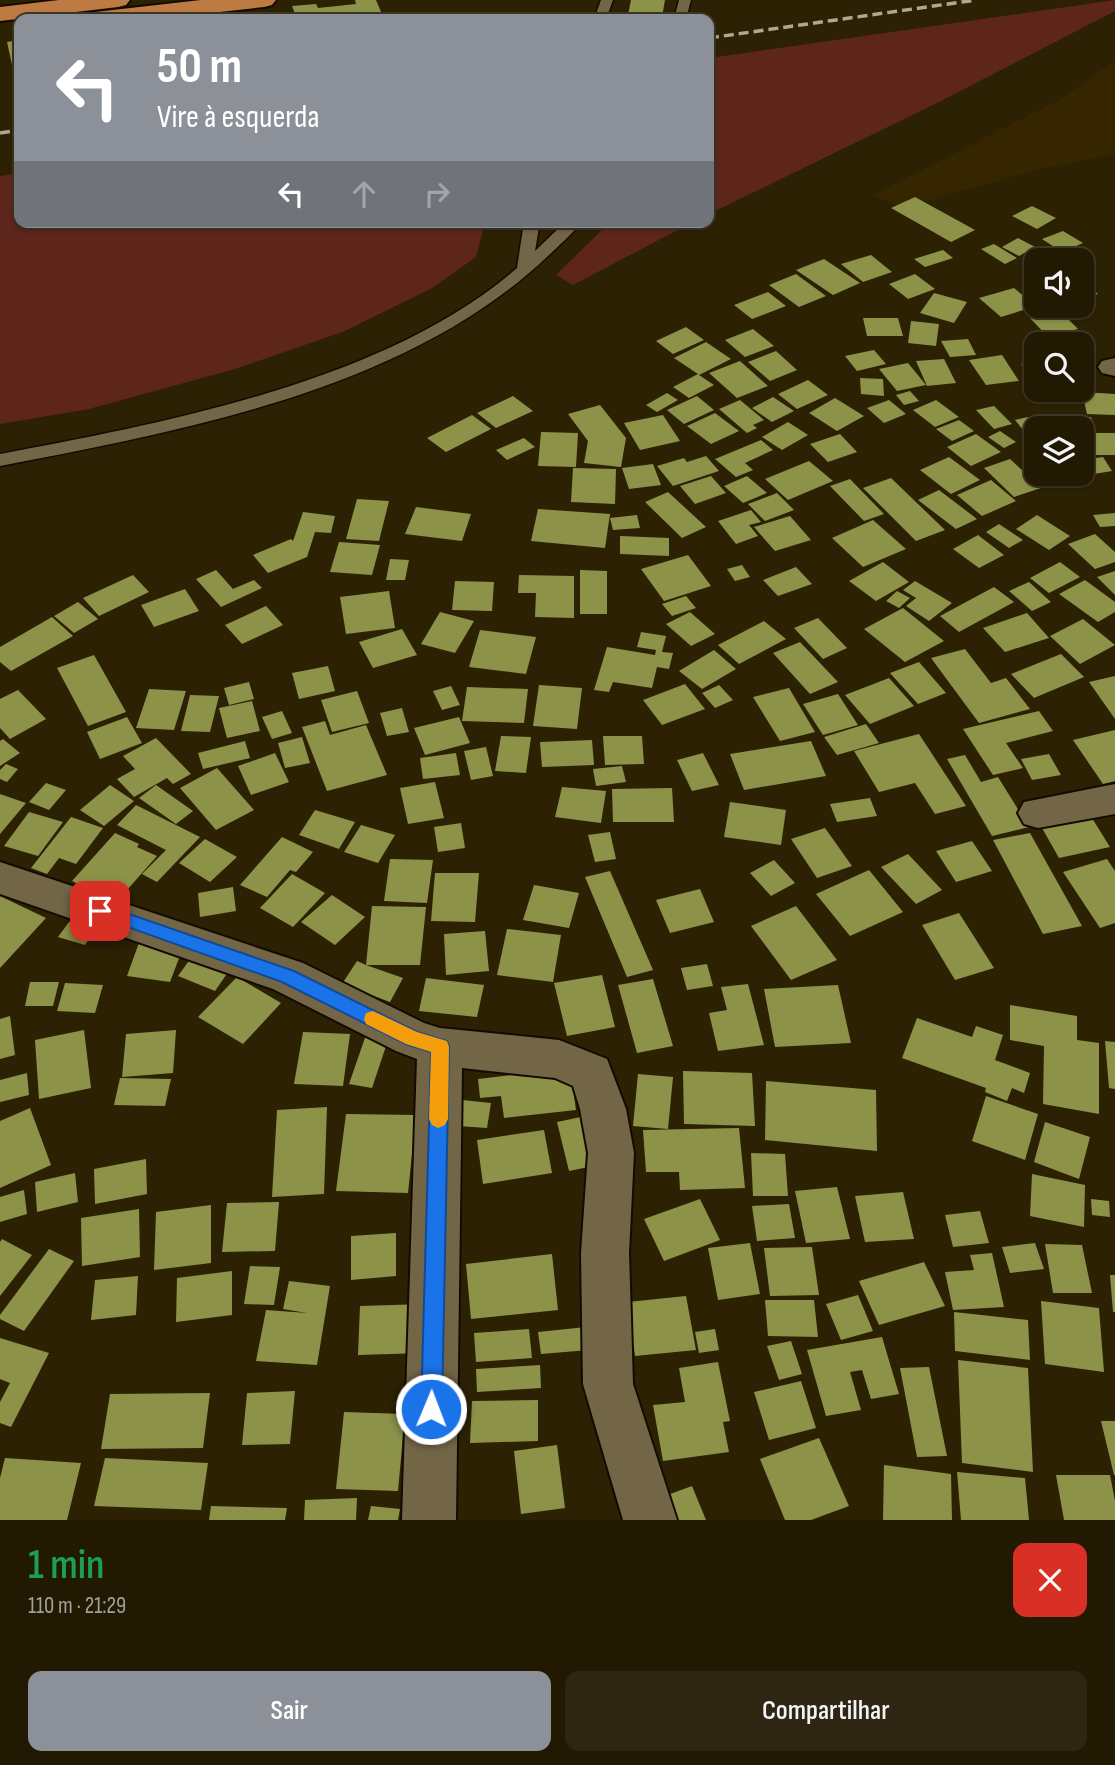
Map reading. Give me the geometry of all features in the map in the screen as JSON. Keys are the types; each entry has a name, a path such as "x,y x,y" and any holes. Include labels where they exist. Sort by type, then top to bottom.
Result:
{"highway":[{"path":"0,14 118,0"},
{"path":"139,14 264,0"}],"street":[{"path":"1038,813 1115,799"},
{"path":"0,878 288,976 412,1038 440,1047 559,1059 591,1073 603,1109 611,1153 605,1253 608,1384 650,1520"},
{"path":"429,1520 440,1047"}],"lane":[{"path":"524,271 530,228"},
{"path":"0,460 111,440 266,398 352,368 461,316 524,271 568,228"}],"shaded area":[{"path":"1115,0 1115,11 937,103 714,212 714,62 717,57"},
{"path":"1115,61 1115,154 1037,170 902,208 873,195 1059,100"},
{"path":"14,174 14,228 483,228 476,257 432,288 345,331 235,369 89,409 0,424 0,176"},
{"path":"604,228 682,228 573,285 556,275"}],"building":[{"path":"355,0 376,0 382,14 295,14 292,6 316,4 318,8 356,4"},
{"path":"631,0 665,0 663,14 628,14"},
{"path":"14,41 14,65 12,65 7,42"},
{"path":"915,197 975,230 951,242 891,208"},
{"path":"1032,206 1056,218 1037,229 1012,216"},
{"path":"1063,231 1083,243 1071,248 1056,248 1042,239"},
{"path":"1018,238 1035,247 1024,248 1024,253 1019,256 1002,247"},
{"path":"994,244 1017,258 1005,264 981,249"},
{"path":"943,250 953,258 925,267 914,259"},
{"path":"871,255 892,272 863,282 841,264"},
{"path":"824,259 860,283 833,295 796,270"},
{"path":"796,274 826,296 799,307 769,285"},
{"path":"915,274 935,289 908,299 889,284"},
{"path":"1014,288 1024,296 1024,310 1001,317 979,298"},
{"path":"768,292 786,306 752,319 734,305"},
{"path":"934,293 967,302 954,323 920,313"},
{"path":"863,318 898,318 903,336 867,336"},
{"path":"1030,318 1067,318 1078,329 1067,332 1043,332"},
{"path":"911,321 939,324 936,346 908,343"},
{"path":"686,327 704,340 673,354 656,341"},
{"path":"753,329 774,346 745,357 725,340"},
{"path":"968,339 976,355 950,357 941,341"},
{"path":"706,342 731,359 699,375 714,385 689,398 673,387 698,374 674,358"},
{"path":"874,350 886,364 857,371 845,356"},
{"path":"776,351 797,370 770,381 748,362"},
{"path":"1002,355 1019,381 986,385 969,360"},
{"path":"944,359 956,383 927,386 916,361"},
{"path":"740,361 768,386 737,398 709,373"},
{"path":"908,363 926,385 897,391 879,369"},
{"path":"860,378 883,379 884,396 861,394"},
{"path":"808,380 828,395 797,409 778,394"},
{"path":"910,391 919,401 904,405 896,395"},
{"path":"667,393 678,400 657,412 646,405"},
{"path":"1094,393 1115,394 1115,415 1087,414 1084,402 1094,402"},
{"path":"513,396 533,411 496,428 477,413"},
{"path":"697,396 714,410 684,424 667,410"},
{"path":"773,397 794,411 772,422 752,408"},
{"path":"835,398 864,416 837,431 809,413"},
{"path":"740,400 764,420 753,425 757,428 747,433 719,409"},
{"path":"889,400 906,414 884,423 867,408"},
{"path":"936,400 959,417 935,427 913,410"},
{"path":"600,405 626,438 621,467 584,463 588,441 568,414"},
{"path":"994,406 1012,424 994,429 976,410"},
{"path":"715,413 739,431 711,444 687,426"},
{"path":"472,415 491,429 446,452 427,438"},
{"path":"663,415 680,441 640,450 624,423"},
{"path":"1024,418 1024,431 1015,420"},
{"path":"959,420 974,431 952,441 936,429"},
{"path":"788,422 808,435 782,450 762,437"},
{"path":"1000,431 1016,442 1004,448 988,437"},
{"path":"541,432 578,433 576,467 538,466"},
{"path":"1094,433 1115,433 1115,455 1094,455"},
{"path":"840,434 857,452 828,462 810,444"},
{"path":"976,434 1001,452 971,466 947,447"},
{"path":"524,438 535,447 507,460 496,450"},
{"path":"761,440 773,450 745,463 753,470 736,477 715,459"},
{"path":"706,456 719,471 673,486 657,466 684,458 687,462"},
{"path":"949,457 980,480 951,494 920,470"},
{"path":"1103,457 1112,471 1094,474 1094,458"},
{"path":"1010,459 1024,472 1024,486 1041,488 1014,497 984,468"},
{"path":"809,461 833,481 788,500 765,479"},
{"path":"653,464 661,485 629,489 622,468"},
{"path":"573,468 616,469 615,504 571,502"},
{"path":"711,476 726,493 695,504 680,486"},
{"path":"747,476 767,493 743,503 724,486"},
{"path":"891,478 945,530 916,541 863,488"},
{"path":"850,479 884,514 864,521 830,486"},
{"path":"991,480 1016,501 982,516 957,495"},
{"path":"939,490 977,519 956,529 918,500"},
{"path":"668,492 706,527 682,538 645,502"},
{"path":"777,493 794,510 765,521 748,504"},
{"path":"357,499 389,501 379,541 346,539"},
{"path":"416,507 471,514 462,541 405,534"},
{"path":"538,509 610,514 605,548 531,541"},
{"path":"751,510 761,522 749,525 758,536 736,544 718,521"},
{"path":"303,512 335,516 331,533 315,532 307,557 268,573 253,555 291,539 293,541"},
{"path":"1115,513 1115,526 1100,527 1093,515"},
{"path":"637,515 640,528 613,530 610,518"},
{"path":"1037,515 1070,536 1049,550 1016,529"},
{"path":"790,516 811,540 775,551 754,527"},
{"path":"873,520 906,549 863,567 832,538"},
{"path":"999,524 1023,540 1009,548 986,532"},
{"path":"1095,534 1115,552 1115,562 1095,569 1068,544"},
{"path":"978,535 1004,555 979,568 953,549"},
{"path":"620,536 669,538 669,556 620,554"},
{"path":"339,542 380,545 372,575 330,572"},
{"path":"688,555 711,586 664,601 641,569"},
{"path":"390,559 409,560 405,580 386,580"},
{"path":"883,562 909,582 876,601 849,581"},
{"path":"1060,562 1080,577 1049,593 1030,578"},
{"path":"742,565 750,577 735,581 727,569"},
{"path":"796,567 812,584 778,596 763,580"},
{"path":"216,570 233,589 254,580 262,588 221,607 196,579"},
{"path":"580,570 607,571 607,614 580,614"},
{"path":"1115,571 1115,595 1097,577"},
{"path":"133,575 149,592 99,616 83,598"},
{"path":"519,575 574,576 574,618 535,617 536,593 518,593"},
{"path":"1085,580 1115,602 1115,612 1098,622 1059,594"},
{"path":"455,581 494,582 492,611 452,610"},
{"path":"915,581 952,603 929,621 906,606 916,598 903,590"},
{"path":"1029,582 1051,602 1032,611 1009,591"},
{"path":"994,587 1014,602 959,632 940,616"},
{"path":"185,589 199,611 154,627 141,605"},
{"path":"389,591 395,628 346,634 340,597"},
{"path":"897,591 910,598 899,608 886,601"},
{"path":"686,596 696,608 672,616 662,604"},
{"path":"78,602 98,619 74,633 54,616"},
{"path":"266,606 283,625 242,644 225,625"},
{"path":"903,608 944,641 905,662 864,629"},
{"path":"440,612 474,621 455,653 421,644"},
{"path":"690,612 715,634 691,646 666,624"},
{"path":"1027,613 1049,638 1005,652 983,628"},
{"path":"52,617 73,636 11,671 0,662 0,647"},
{"path":"818,618 847,648 823,659 794,628"},
{"path":"1083,619 1115,645 1080,664 1050,636"},
{"path":"764,621 786,639 739,664 718,645"},
{"path":"402,629 417,655 373,668 359,642"},
{"path":"480,630 536,637 526,674 469,667"},
{"path":"641,632 666,636 662,652 673,653 669,669 657,667 652,688 613,682 609,692 594,690 607,647 655,655 656,650 637,647"},
{"path":"800,642 838,682 810,694 773,653"},
{"path":"965,649 991,683 1006,678 1030,709 979,723 931,658"},
{"path":"714,650 736,669 702,689 679,671"},
{"path":"1061,654 1084,677 1034,698 1011,674"},
{"path":"94,655 126,712 88,726 57,668"},
{"path":"919,662 946,693 918,704 890,673"},
{"path":"328,666 335,691 299,699 292,673"},
{"path":"1115,676 1115,719 1089,682"},
{"path":"889,678 914,706 870,724 845,695"},
{"path":"249,682 254,699 229,705 224,688"},
{"path":"685,684 705,709 662,725 643,700"},
{"path":"539,685 582,688 577,729 533,726"},
{"path":"719,685 733,700 715,708 702,693"},
{"path":"451,686 460,705 442,710 433,691"},
{"path":"467,687 528,689 524,723 462,721"},
{"path":"789,688 815,732 780,741 753,697"},
{"path":"149,689 186,691 174,730 136,728"},
{"path":"18,690 46,719 10,739 0,728 0,699"},
{"path":"357,691 369,723 332,732 321,700"},
{"path":"838,694 858,725 823,735 803,704"},
{"path":"190,695 219,696 210,732 181,731"},
{"path":"252,701 260,731 227,738 219,708"},
{"path":"402,708 409,732 387,736 380,713"},
{"path":"282,711 292,733 272,739 262,717"},
{"path":"1039,711 1053,731 1006,743 1023,768 993,775 963,729"},
{"path":"127,717 142,743 100,759 87,732"},
{"path":"459,717 470,743 425,755 414,728"},
{"path":"325,721 330,735 366,725 387,775 327,791 302,727"},
{"path":"866,724 879,743 837,755 824,737"},
{"path":"1115,730 1115,781 1103,784 1073,740"},
{"path":"919,734 966,806 935,814 915,783 879,792 854,751"},
{"path":"501,736 531,737 526,773 495,771"},
{"path":"603,736 642,736 644,764 605,765"},
{"path":"302,737 310,763 285,768 278,743"},
{"path":"156,738 191,774 173,784 167,778 134,797 117,779 135,769 123,756"},
{"path":"3,739 20,753 0,766 0,741"},
{"path":"592,740 594,765 542,767 540,742"},
{"path":"245,741 250,758 203,769 198,753"},
{"path":"811,741 826,776 744,790 730,754"},
{"path":"486,747 493,776 471,780 464,751"},
{"path":"275,753 289,782 251,795 238,766"},
{"path":"456,753 460,775 423,779 420,758"},
{"path":"703,753 719,785 692,791 677,760"},
{"path":"1049,754 1061,775 1032,780 1021,759"},
{"path":"965,755 981,782 998,777 1029,827 992,836 947,759"},
{"path":"6,764 18,769 7,782 0,779 0,770"},
{"path":"622,766 626,782 596,786 593,769"},
{"path":"217,768 254,810 216,830 180,788"},
{"path":"435,782 444,818 408,824 400,788"},
{"path":"46,783 66,790 49,810 29,802"},
{"path":"110,785 134,801 104,826 80,810"},
{"path":"156,785 193,811 176,824 139,798"},
{"path":"562,787 606,791 601,823 555,817"},
{"path":"672,788 674,822 613,822 612,789"},
{"path":"0,794 26,803 0,834"},
{"path":"870,798 877,816 837,822 830,804"},
{"path":"730,802 786,810 781,845 724,837"},
{"path":"136,805 200,837 157,882 142,874 166,850 117,825"},
{"path":"315,810 355,822 339,849 299,835"},
{"path":"29,812 63,822 38,856 4,846"},
{"path":"71,817 103,828 76,864 59,858 47,874 31,868"},
{"path":"1092,818 1110,847 1059,858 1042,828"},
{"path":"461,823 465,848 438,852 434,827"},
{"path":"361,825 395,835 378,863 344,852"},
{"path":"825,828 852,866 817,878 791,839"},
{"path":"610,832 616,859 595,862 588,835"},
{"path":"115,833 157,856 112,907 87,896 91,890 72,881"},
{"path":"1030,833 1082,926 1043,934 993,840"},
{"path":"282,837 313,852 296,872 290,870 267,897 240,885"},
{"path":"205,839 237,857 210,882 179,863"},
{"path":"972,841 992,871 956,882 936,851"},
{"path":"908,854 942,890 916,904 881,867"},
{"path":"390,859 433,860 427,903 384,901"},
{"path":"1107,859 1115,871 1115,923 1100,928 1063,872"},
{"path":"774,860 795,883 771,896 750,873"},
{"path":"869,870 903,912 850,936 816,894"},
{"path":"610,871 653,970 627,977 585,877"},
{"path":"435,873 479,873 475,922 431,921"},
{"path":"292,874 325,893 293,927 260,908"},
{"path":"534,885 579,893 569,928 523,920"},
{"path":"233,887 236,911 200,917 198,893"},
{"path":"700,889 714,922 670,933 656,900"},
{"path":"332,895 365,917 335,945 301,922"},
{"path":"0,896 46,918 0,968"},
{"path":"372,906 426,907 420,965 366,965"},
{"path":"796,906 837,960 791,980 751,926"},
{"path":"959,913 994,968 955,980 922,925"},
{"path":"69,922 95,930 85,945 58,937"},
{"path":"507,929 561,935 553,982 497,975"},
{"path":"485,931 489,971 446,975 444,934"},
{"path":"140,940 184,945 170,982 127,976"},
{"path":"196,951 233,965 215,991 178,976"},
{"path":"357,961 403,978 390,1002 342,984"},
{"path":"707,964 713,986 687,990 681,968"},
{"path":"602,975 615,1027 567,1036 554,983"},
{"path":"237,977 281,1003 243,1044 198,1017"},
{"path":"426,978 484,985 477,1017 419,1011"},
{"path":"653,979 673,1046 637,1053 618,985"},
{"path":"30,982 59,982 53,1006 25,1006"},
{"path":"65,983 103,985 95,1013 57,1011"},
{"path":"748,984 764,1045 718,1051 709,1013 727,1010 721,987"},
{"path":"838,985 851,1043 775,1047 764,989"},
{"path":"1010,1005 1077,1016 1077,1040 1099,1043 1099,1114 1043,1104 1044,1046 1010,1040"},
{"path":"10,1016 15,1055 0,1059 0,1019"},
{"path":"917,1018 972,1037 976,1026 1003,1035 995,1060 1030,1073 1024,1093 1012,1088 1007,1101 985,1092 986,1088 902,1058"},
{"path":"84,1030 91,1088 39,1099 35,1040"},
{"path":"176,1030 173,1073 122,1077 126,1034"},
{"path":"303,1032 350,1034 343,1086 294,1084"},
{"path":"367,1032 389,1037 372,1088 349,1084"},
{"path":"1105,1041 1115,1042 1115,1089 1109,1088"},
{"path":"570,1068 576,1110 504,1118 501,1096 480,1098 478,1079"},
{"path":"683,1071 752,1073 755,1126 684,1124"},
{"path":"27,1073 29,1095 0,1102 0,1080"},
{"path":"638,1074 673,1077 668,1129 633,1126"},
{"path":"120,1078 171,1079 165,1106 114,1105"},
{"path":"766,1081 876,1090 877,1151 765,1140"},
{"path":"986,1096 1038,1114 1025,1160 972,1141"},
{"path":"462,1100 491,1103 487,1128 458,1126"},
{"path":"327,1107 324,1194 272,1197 277,1110"},
{"path":"30,1108 51,1165 0,1188 0,1121"},
{"path":"346,1114 416,1115 408,1193 336,1191"},
{"path":"595,1114 608,1163 569,1171 557,1122"},
{"path":"1045,1122 1090,1137 1079,1179 1034,1162"},
{"path":"739,1128 745,1188 680,1190 679,1172 646,1172 643,1130"},
{"path":"544,1130 552,1173 483,1184 477,1140"},
{"path":"751,1153 785,1154 788,1196 753,1196"},
{"path":"146,1159 147,1194 95,1204 94,1169"},
{"path":"75,1173 78,1202 37,1212 35,1182"},
{"path":"1032,1174 1085,1185 1084,1227 1030,1216"},
{"path":"837,1187 850,1239 806,1243 795,1191"},
{"path":"24,1190 27,1214 0,1222 0,1197"},
{"path":"903,1192 914,1239 865,1242 855,1196"},
{"path":"700,1199 720,1240 664,1261 644,1219"},
{"path":"1091,1199 1109,1201 1110,1217 1092,1215"},
{"path":"279,1202 275,1251 222,1252 227,1203"},
{"path":"789,1204 795,1238 757,1241 752,1206"},
{"path":"211,1205 211,1263 154,1270 156,1212"},
{"path":"139,1209 140,1257 82,1266 81,1218"},
{"path":"980,1211 989,1243 953,1247 945,1215"},
{"path":"396,1233 396,1276 351,1280 351,1236"},
{"path":"2,1239 32,1255 0,1296 0,1242"},
{"path":"750,1243 760,1294 718,1300 708,1248"},
{"path":"1035,1243 1044,1269 1010,1273 1002,1247"},
{"path":"1045,1244 1082,1245 1092,1293 1053,1293"},
{"path":"812,1247 819,1295 770,1296 764,1248"},
{"path":"49,1249 74,1261 24,1331 0,1319 0,1315"},
{"path":"992,1253 1004,1307 953,1310 945,1272 974,1270 970,1255"},
{"path":"552,1254 558,1310 471,1319 466,1264"},
{"path":"924,1262 945,1306 879,1325 859,1281"},
{"path":"250,1266 280,1267 274,1305 244,1304"},
{"path":"232,1271 232,1315 176,1322 177,1278"},
{"path":"1110,1275 1115,1275 1115,1312 1113,1312"},
{"path":"138,1276 136,1315 91,1320 95,1280"},
{"path":"289,1281 330,1286 317,1365 256,1361 266,1310 307,1313 283,1309"},
{"path":"858,1295 873,1331 841,1340 826,1304"},
{"path":"686,1296 696,1350 635,1356 628,1302"},
{"path":"765,1300 814,1300 818,1337 768,1336"},
{"path":"1041,1301 1099,1308 1104,1372 1045,1364"},
{"path":"425,1304 424,1353 358,1355 360,1306"},
{"path":"954,1312 1028,1320 1030,1360 955,1351"},
{"path":"586,1327 589,1350 541,1354 538,1332"},
{"path":"529,1329 532,1358 476,1362 474,1333"},
{"path":"715,1329 719,1350 699,1353 695,1332"},
{"path":"882,1337 899,1394 871,1399 862,1370 850,1372 861,1410 826,1416 807,1350"},
{"path":"0,1338 49,1353 11,1427 0,1423 0,1402 10,1383 0,1379"},
{"path":"791,1341 802,1374 779,1380 767,1346"},
{"path":"958,1360 1028,1368 1033,1472 962,1463"},
{"path":"718,1362 730,1421 723,1422 729,1452 663,1461 653,1405 685,1402 679,1368"},
{"path":"540,1365 541,1388 477,1392 476,1369"},
{"path":"929,1367 947,1456 917,1457 900,1368"},
{"path":"801,1381 816,1428 769,1440 754,1392"},
{"path":"295,1391 290,1444 242,1445 247,1393"},
{"path":"210,1393 203,1448 101,1449 110,1394"},
{"path":"538,1400 538,1441 470,1443 472,1401"},
{"path":"344,1412 405,1414 398,1491 336,1489"},
{"path":"1101,1421 1115,1421 1115,1475 1114,1475"},
{"path":"819,1438 849,1506 811,1520 785,1520 760,1459"},
{"path":"557,1445 565,1508 521,1514 514,1451"},
{"path":"5,1458 81,1463 67,1520 0,1520 0,1478"},
{"path":"105,1458 208,1463 201,1510 94,1506"},
{"path":"884,1465 951,1474 952,1520 883,1520"},
{"path":"957,1472 1025,1478 1029,1520 961,1520"},
{"path":"1056,1475 1110,1475 1115,1520 1064,1520"},
{"path":"692,1486 706,1520 658,1520 651,1501"},
{"path":"357,1498 356,1520 304,1520 305,1500"},
{"path":"211,1506 287,1508 285,1520 209,1520"},
{"path":"371,1506 400,1509 398,1520 368,1520"}],"railway":[{"path":"714,37 976,0"},
{"path":"0,133 14,131"}],"slow traffic":[{"path":"373,1019 412,1038 440,1047 438,1119"}],"route":[{"path":"100,911 288,976 412,1038 440,1047 431,1409"}]}
